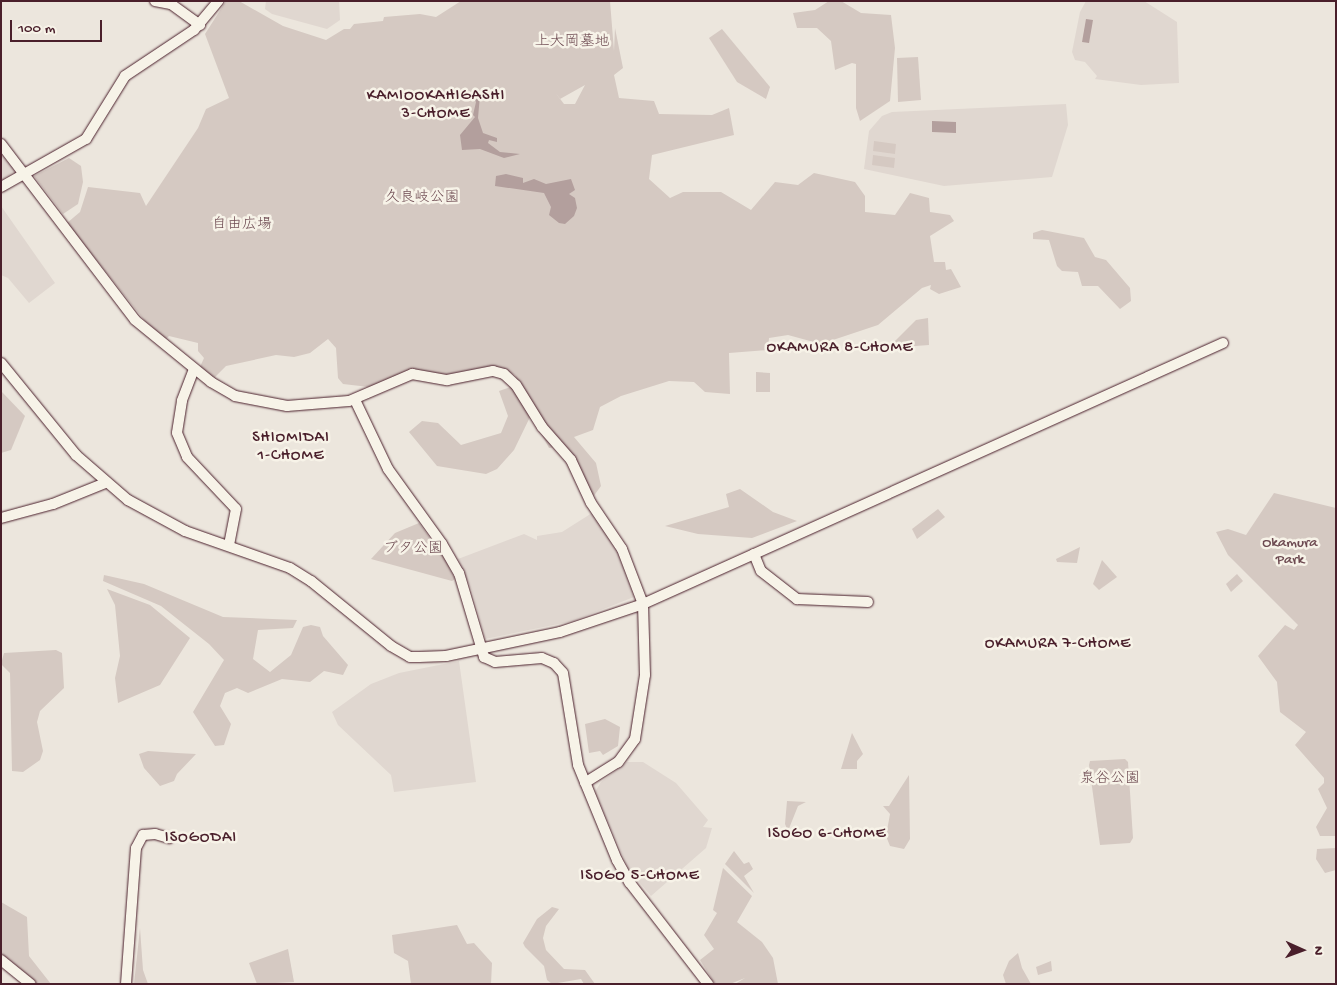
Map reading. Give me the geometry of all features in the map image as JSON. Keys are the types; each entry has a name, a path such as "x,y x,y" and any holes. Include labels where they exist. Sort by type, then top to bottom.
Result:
{"street":[{"path":"154,1 170,4 200,25"},
{"path":"1,187 86,139 98,124 110,96 124,76 200,25 218,1"},
{"path":"1,144 135,320 194,369 229,393 261,403 297,406 354,400 406,375 418,374 447,380 488,371 504,374 516,385 542,426 571,460 591,503 622,550 643,604 644,675 635,739 618,762 585,783"},
{"path":"1,363 76,455 105,483 156,518 290,568 312,581 366,628 410,657 446,656 560,632 643,604 1222,343"},
{"path":"194,369 182,401 177,434 187,457 236,509 229,545"},
{"path":"354,400 388,470 451,558 468,598 484,657 491,662 542,658 559,667 566,680 578,765 617,860 630,883 708,984"},
{"path":"1,518 53,504 105,483"},
{"path":"754,554 761,571 797,599 868,602"},
{"path":"126,984 136,848 143,835 169,838"},
{"path":"1,960 31,984"}],"shaded area":[{"path":"266,1 339,1 340,20 327,29 272,14 265,9"},
{"path":"1086,1 1144,1 1177,22 1179,83 1141,85 1095,79 1097,76 1085,62 1075,60 1072,52 1080,12"},
{"path":"1086,19 1093,20 1089,43 1082,42"},
{"path":"470,91 480,95 478,118 483,133 497,138 497,142 489,140 488,143 500,152 520,154 504,158 480,149 462,150 460,135 475,117 473,115 476,102"},
{"path":"1066,104 1068,125 1052,177 944,186 864,169 869,131 882,116 892,112"},
{"path":"932,121 956,122 956,133 932,132"},
{"path":"1,154 15,171 1,180"},
{"path":"506,174 523,178 523,183 534,179 546,184 571,179 575,190 569,194 575,198 577,208 574,216 565,224 559,223 549,215 551,207 544,193 495,186 496,176"},
{"path":"1,206 55,283 29,303 8,278 1,275"},
{"path":"592,513 618,553 634,597 573,621 485,639 472,591 458,559 524,534 537,540 537,536 562,532"},
{"path":"459,661 476,782 394,792 391,775 338,725 332,712 371,684 399,673"},
{"path":"627,762 643,762 676,783 708,820 703,827 712,828 706,848 651,896 629,870 595,792 601,782"}],"green space":[{"name":"久良岐公園","path":"226,1 239,1 283,26 326,40 344,29 350,29 354,24 383,21 384,17 420,14 436,17 461,1 610,1 614,51 615,28 623,68 614,75 619,98 654,101 659,114 712,115 729,108 734,135 652,155 649,179 670,198 683,192 721,192 751,210 775,182 798,185 814,173 855,182 865,196 865,212 895,215 910,193 929,198 930,212 950,215 954,221 930,236 934,262 945,262 946,270 951,269 961,287 939,294 930,289 931,285 922,288 878,325 821,344 788,335 769,338 768,350 729,353 730,394 705,392 694,382 669,381 621,396 600,407 593,430 574,437 596,463 601,486 593,497 564,446 549,448 531,415 514,450 497,469 486,474 437,466 409,432 422,421 438,423 461,445 501,433 508,416 499,391 519,384 515,375 509,372 447,375 417,370 369,387 343,384 338,378 336,348 328,339 310,353 294,357 276,355 226,366 214,378 200,367 204,358 198,351 198,343 169,336 166,339 145,321 67,223 80,212 88,187 140,193 146,206 198,128 206,109 229,98 205,34","holes":["585,85 575,104 564,104 560,99"]},
{"path":"829,1 841,1 861,13 891,15 895,48 890,101 860,121 856,108 856,64 852,63 835,70 831,41 817,28 797,28 793,13 815,10"},
{"path":"722,29 770,87 766,99 737,82 709,38"},
{"path":"918,57 921,100 898,102 897,58"},
{"path":"874,141 896,144 895,154 873,151"},
{"path":"873,155 895,158 894,168 872,165"},
{"path":"69,158 81,166 83,182 78,204 63,214 34,176"},
{"path":"1042,230 1084,238 1095,257 1106,260 1130,288 1131,301 1120,309 1098,286 1082,286 1078,272 1062,271 1057,266 1049,240 1033,239 1033,233"},
{"path":"928,318 929,345 888,348 916,320"},
{"path":"756,372 770,373 770,392 756,392"},
{"path":"1,391 25,416 11,450 1,453"},
{"path":"740,489 773,512 797,521 752,538 698,534 665,526 729,507 726,494"},
{"name":"Okamura Park","path":"1274,493 1336,508 1336,836 1320,836 1316,827 1327,808 1318,789 1324,783 1324,778 1295,745 1306,732 1280,712 1277,682 1258,656 1285,625 1294,630 1298,625 1228,555 1216,532 1228,529 1246,535"},
{"path":"938,509 945,517 917,539 912,529"},
{"name":"ブタ公園","path":"419,523 445,559 455,579 452,581 371,559 395,533"},
{"path":"1080,547 1077,563 1057,562 1056,559"},
{"path":"1102,560 1117,577 1099,590 1093,584"},
{"path":"1237,574 1243,581 1231,592 1226,584"},
{"path":"104,575 144,584 223,617 297,620 293,628 258,630 253,659 270,672 291,655 303,627 311,625 320,627 323,636 348,665 343,675 324,671 310,682 282,679 248,693 237,688 225,693 220,706 231,724 224,745 215,746 193,712 224,660 209,644 161,606 103,581"},
{"path":"107,589 150,605 190,638 160,685 118,703 115,678 120,656 115,605"},
{"path":"56,650 62,653 64,688 40,711 37,722 43,751 40,760 23,772 12,771 10,673 1,664 4,653"},
{"path":"605,719 620,727 618,746 603,755 600,751 589,753 585,724"},
{"path":"852,733 863,754 857,761 857,769 841,769"},
{"path":"148,751 196,754 177,774 174,781 160,786 144,768 139,754"},
{"name":"泉谷公園","path":"1125,759 1128,762 1133,838 1130,843 1100,845 1090,761"},
{"path":"909,775 910,839 904,849 890,846 886,836 890,814 883,806 889,806"},
{"path":"787,801 806,802 798,806 788,831 785,824"},
{"path":"1336,848 1336,870 1325,873 1316,859 1317,849"},
{"path":"734,851 744,864 749,862 753,869 744,876 754,893 725,864"},
{"path":"723,868 752,896 737,922 762,942 773,958 778,984 735,984 745,978 730,984 715,984 700,960 714,949 704,935 717,913 713,910"},
{"path":"1,902 27,917 29,956 51,984 36,984 1,955"},
{"path":"552,907 559,909 546,926 543,938 546,950 564,969 585,970 595,984 584,984 581,979 552,984 547,980 544,966 525,947 523,943 537,919"},
{"path":"457,925 467,944 474,943 492,963 491,984 411,984 408,961 394,953 392,935"},
{"path":"140,928 143,970 148,984 134,984"},
{"path":"288,949 294,982 257,984 249,963"},
{"path":"1018,953 1022,968 1031,984 1006,984 1003,975 1009,961"},
{"path":"1051,961 1052,971 1038,975 1036,967"}],"district":[{"name":"KAMIOOKAHIGASHI 3-CHOME","path":"436,106"},
{"name":"OKAMURA 8-CHOME","path":"840,349"},
{"name":"SHIOMIDAI 1-CHOME","path":"291,448"},
{"name":"OKAMURA 7-CHOME","path":"1058,645"},
{"name":"ISOGO 6-CHOME","path":"827,835"},
{"name":"ISOGODAI","path":"201,839"},
{"name":"ISOGO 5-CHOME","path":"640,877"}],"park label":[{"name":"上大岡墓地","path":"572,43"},
{"name":"自由広場","path":"242,226"}]}
